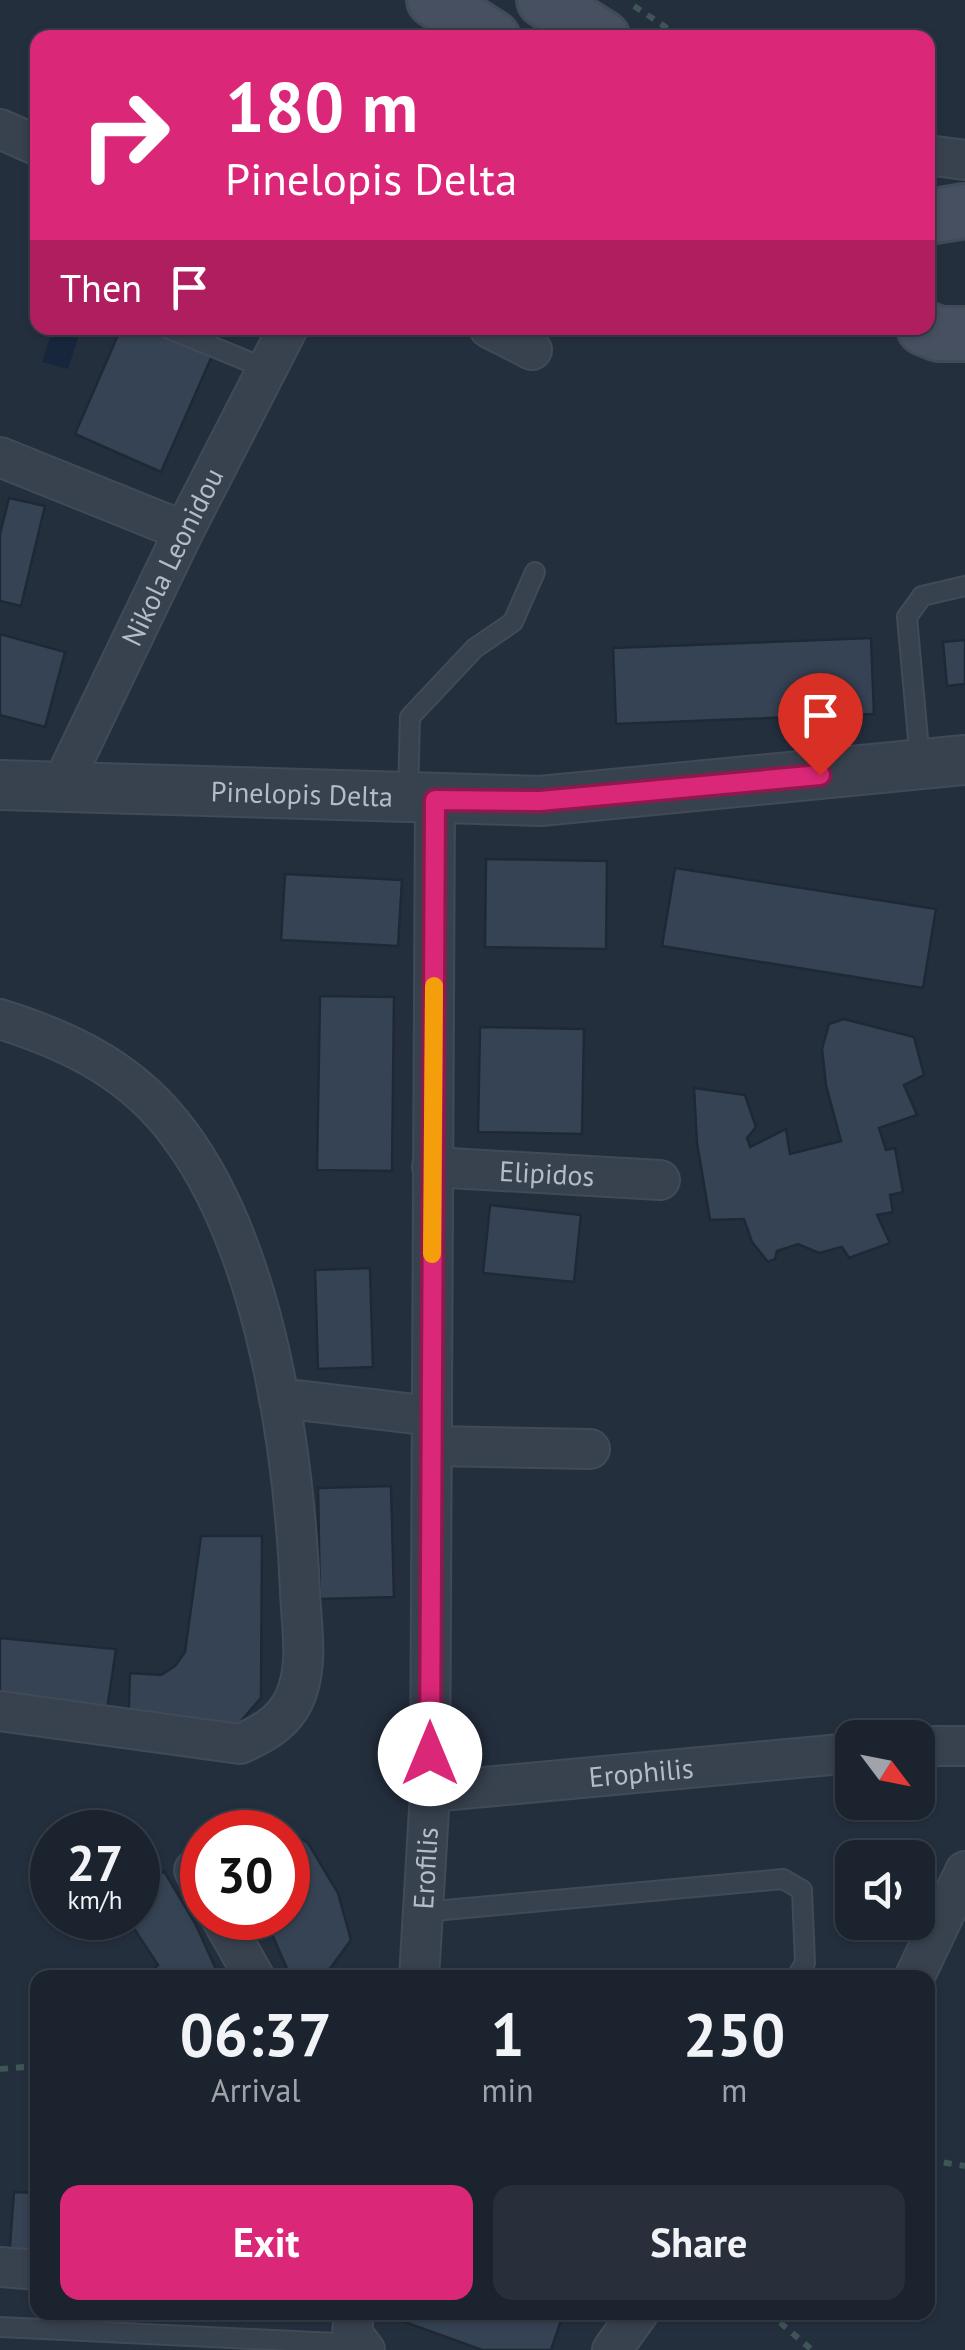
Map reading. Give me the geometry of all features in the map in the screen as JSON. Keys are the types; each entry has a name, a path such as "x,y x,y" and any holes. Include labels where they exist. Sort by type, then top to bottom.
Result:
{"main road":[{"path":"434,0 481,30"},
{"path":"544,0 591,30"},
{"path":"935,216 965,211"}],"street":[{"path":"0,129 30,142"},
{"path":"935,157 965,160"},
{"name":"Nikola Leonidou","path":"60,789 184,531 284,335"},
{"path":"503,335 532,350"},
{"path":"0,457 184,531"},
{"name":"Pinelopis Delta","path":"0,785 540,801 942,762"},
{"name":"Erofilis","path":"419,1970 430,1792 432,1431 432,1167 421,800"},
{"path":"0,1018 59,1038 108,1064 149,1098 181,1136 226,1208 280,1398 294,1478 303,1660 298,1690 285,1715 267,1732 240,1744 0,1711"},
{"name":"Elipidos","path":"432,1167 660,1180"},
{"path":"280,1398 432,1431 590,1449"},
{"path":"935,1746 965,1746"},
{"name":"Erophilis","path":"430,1792 835,1754"},
{"path":"918,1970 965,1872"},
{"path":"233,1940 250,1970"},
{"path":"0,2267 30,2269"},
{"path":"612,2350 633,2320"}],"lane":[{"path":"184,335 267,369"},
{"path":"421,800 410,717 475,648 513,622 535,572"},
{"path":"942,762 907,617 922,596 965,586"},
{"path":"423,1912 784,1879 802,1890 805,1964 801,1970"},
{"path":"0,2326 359,2335"}],"path":[{"path":"624,0 670,30"},
{"path":"0,2069 30,2067"},
{"path":"935,2161 965,2166"},
{"path":"774,2320 812,2350"}],"water":[{"path":"51,335 79,335 68,369 42,362"}],"building":[{"path":"118,335 165,335 212,356 161,472 75,434"},
{"path":"9,498 45,506 21,606 0,601 0,534"},
{"path":"0,634 65,652 45,727 0,715"},
{"path":"871,638 874,714 616,724 613,648"},
{"path":"965,640 965,684 947,686 943,642"},
{"path":"486,859 607,861 606,949 485,947"},
{"path":"675,868 936,909 923,988 662,946"},
{"path":"285,874 402,880 398,946 281,940"},
{"path":"320,996 394,997 392,1171 317,1170"},
{"path":"844,1019 914,1037 924,1075 904,1085 917,1115 879,1128 886,1150 895,1148 903,1192 890,1195 893,1212 877,1215 890,1243 849,1258 842,1247 819,1253 798,1244 777,1251 775,1259 768,1262 752,1242 744,1219 710,1220 697,1143 694,1088 745,1095 756,1127 747,1138 750,1147 786,1129 790,1154 841,1141 826,1085 822,1049 829,1024"},
{"path":"480,1027 584,1029 582,1134 478,1132"},
{"path":"490,1205 581,1215 574,1282 483,1273"},
{"path":"370,1268 373,1367 318,1369 315,1270"},
{"path":"391,1486 394,1597 320,1599 318,1488"},
{"path":"201,1536 262,1536 261,1698 222,1743 128,1731 130,1673 161,1675 175,1666 185,1652"},
{"path":"0,1638 116,1649 107,1710 0,1703"},
{"path":"310,1846 338,1893 351,1940 329,1970 288,1970 275,1940 310,1940"},
{"path":"164,1871 180,1898 180,1940 203,1940 216,1970 152,1970 158,1965 142,1940 160,1940 160,1875"},
{"path":"14,2192 30,2193 30,2260 9,2258"},
{"path":"399,2320 561,2320 551,2350 482,2350"}],"slow traffic":[{"path":"432,1254 434,986"}],"route":[{"path":"430,1754 435,800 540,801 820,775"}]}
